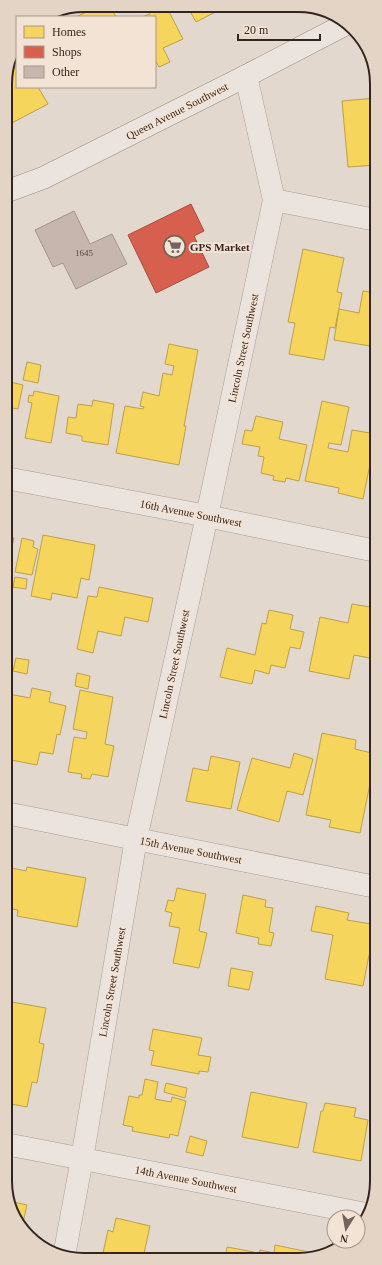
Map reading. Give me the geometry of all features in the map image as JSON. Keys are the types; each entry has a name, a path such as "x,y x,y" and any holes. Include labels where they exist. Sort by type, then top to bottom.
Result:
{"street":[{"name":"Queen Avenue Southwest","path":"12,189 43,178 341,26"},
{"name":"Lincoln Street Southwest","path":"65,1250 136,839 207,516 274,200 246,76"},
{"path":"274,200 370,219"},
{"name":"16th Avenue Southwest","path":"12,479 207,516 370,550"},
{"name":"15th Avenue Southwest","path":"12,814 370,886"},
{"name":"14th Avenue Southwest","path":"12,1145 340,1209"}],"building: Homes":[{"path":"86,12 113,12 115,16 78,16"},
{"path":"149,12 169,12 183,39 163,48 170,62 159,67 156,62 156,16 145,16 150,14"},
{"path":"190,12 215,12 196,22"},
{"path":"16,59 16,88 39,88 48,104 12,123 12,79"},
{"path":"370,99 370,165 348,167 342,101"},
{"path":"303,249 344,258 337,292 342,293 335,328 330,327 324,360 289,354 295,323 288,322"},
{"path":"363,291 370,292 370,346 334,340 339,309 359,313"},
{"path":"169,344 198,350 184,426 186,426 179,465 116,453 125,406 143,409 144,407 140,406 143,392 159,396 163,373 172,375 174,366 165,364"},
{"path":"27,362 41,365 38,383 23,380"},
{"path":"12,382 23,385 18,409 12,408"},
{"path":"34,391 59,396 51,443 25,438 32,403 28,402 29,395 33,396"},
{"path":"93,400 114,404 108,445 82,441 82,436 66,433 68,417 76,418 78,404 92,406"},
{"path":"322,401 349,407 341,445 329,443 328,448 348,452 352,430 370,433 370,464 363,499 338,493 339,488 305,481"},
{"path":"256,416 283,422 279,439 307,445 299,481 286,478 285,482 273,480 274,476 261,473 264,457 258,456 260,447 242,444 245,430 252,431"},
{"path":"43,535 95,545 89,580 81,578 77,598 52,593 51,600 31,596"},
{"path":"22,538 34,541 33,547 38,549 32,575 15,572"},
{"path":"15,577 27,579 26,589 13,587"},
{"path":"99,587 153,598 148,622 125,617 121,636 98,631 93,653 77,649 88,596 97,597"},
{"path":"352,604 370,607 370,658 354,655 349,679 309,671 320,617 348,623"},
{"path":"269,610 293,615 290,629 304,632 300,649 290,647 285,668 271,665 269,674 255,670 252,684 220,677 227,648 255,655 262,623 266,624"},
{"path":"16,658 29,660 27,674 13,671"},
{"path":"77,673 90,676 88,689 75,686"},
{"path":"32,688 51,692 49,702 66,706 60,735 57,734 53,754 40,752 37,765 12,760 12,695 30,698"},
{"path":"80,690 113,697 105,744 114,746 108,777 92,774 90,779 81,778 82,774 68,772 74,737 86,739 87,732 73,729"},
{"path":"322,733 356,740 355,749 370,753 370,784 360,833 329,827 331,820 306,815"},
{"path":"294,753 313,759 303,795 287,791 279,822 237,810 252,758 290,768"},
{"path":"211,756 240,762 231,809 186,801 193,768 208,771"},
{"path":"27,867 86,878 77,927 17,916 18,910 12,909 12,868 26,871"},
{"path":"177,888 206,894 199,931 207,933 199,968 173,963 180,928 169,926 172,913 165,911 168,900 174,901"},
{"path":"243,895 266,900 265,907 273,908 269,932 274,933 271,946 258,944 259,938 236,933"},
{"path":"316,906 349,913 347,920 370,924 370,955 363,986 325,979 333,935 311,931"},
{"path":"231,968 253,972 249,990 228,986"},
{"path":"12,1002 46,1008 39,1043 44,1044 37,1083 32,1082 27,1107 12,1104"},
{"path":"153,1029 202,1038 198,1055 211,1057 208,1072 199,1071 199,1074 151,1065 154,1051 149,1050"},
{"path":"145,1079 158,1082 155,1099 171,1102 172,1097 186,1101 178,1136 170,1134 169,1138 132,1131 133,1127 123,1125 129,1096 139,1098 139,1095 142,1095"},
{"path":"166,1083 187,1088 185,1098 164,1092"},
{"path":"251,1092 307,1103 298,1148 242,1137"},
{"path":"325,1103 356,1108 354,1117 368,1120 361,1161 313,1152 321,1111 323,1111"},
{"path":"190,1136 207,1141 203,1156 186,1152"},
{"path":"15,1202 27,1205 24,1220"},
{"path":"116,1218 150,1226 144,1253 103,1253 108,1230 113,1232"},
{"path":"275,1245 308,1252 298,1253 274,1253"},
{"path":"227,1247 254,1252 254,1253 226,1253"},
{"path":"260,1250 274,1253 259,1253"}],"building: Shops":[{"path":"191,204 204,231 194,236 209,267 156,293 128,235"}],"building: Other":[{"path":"74,211 90,244 112,234 127,264 76,289 63,263 53,267 35,230"}],"place":[{"name":"GPS Market","path":"174,247"}]}
